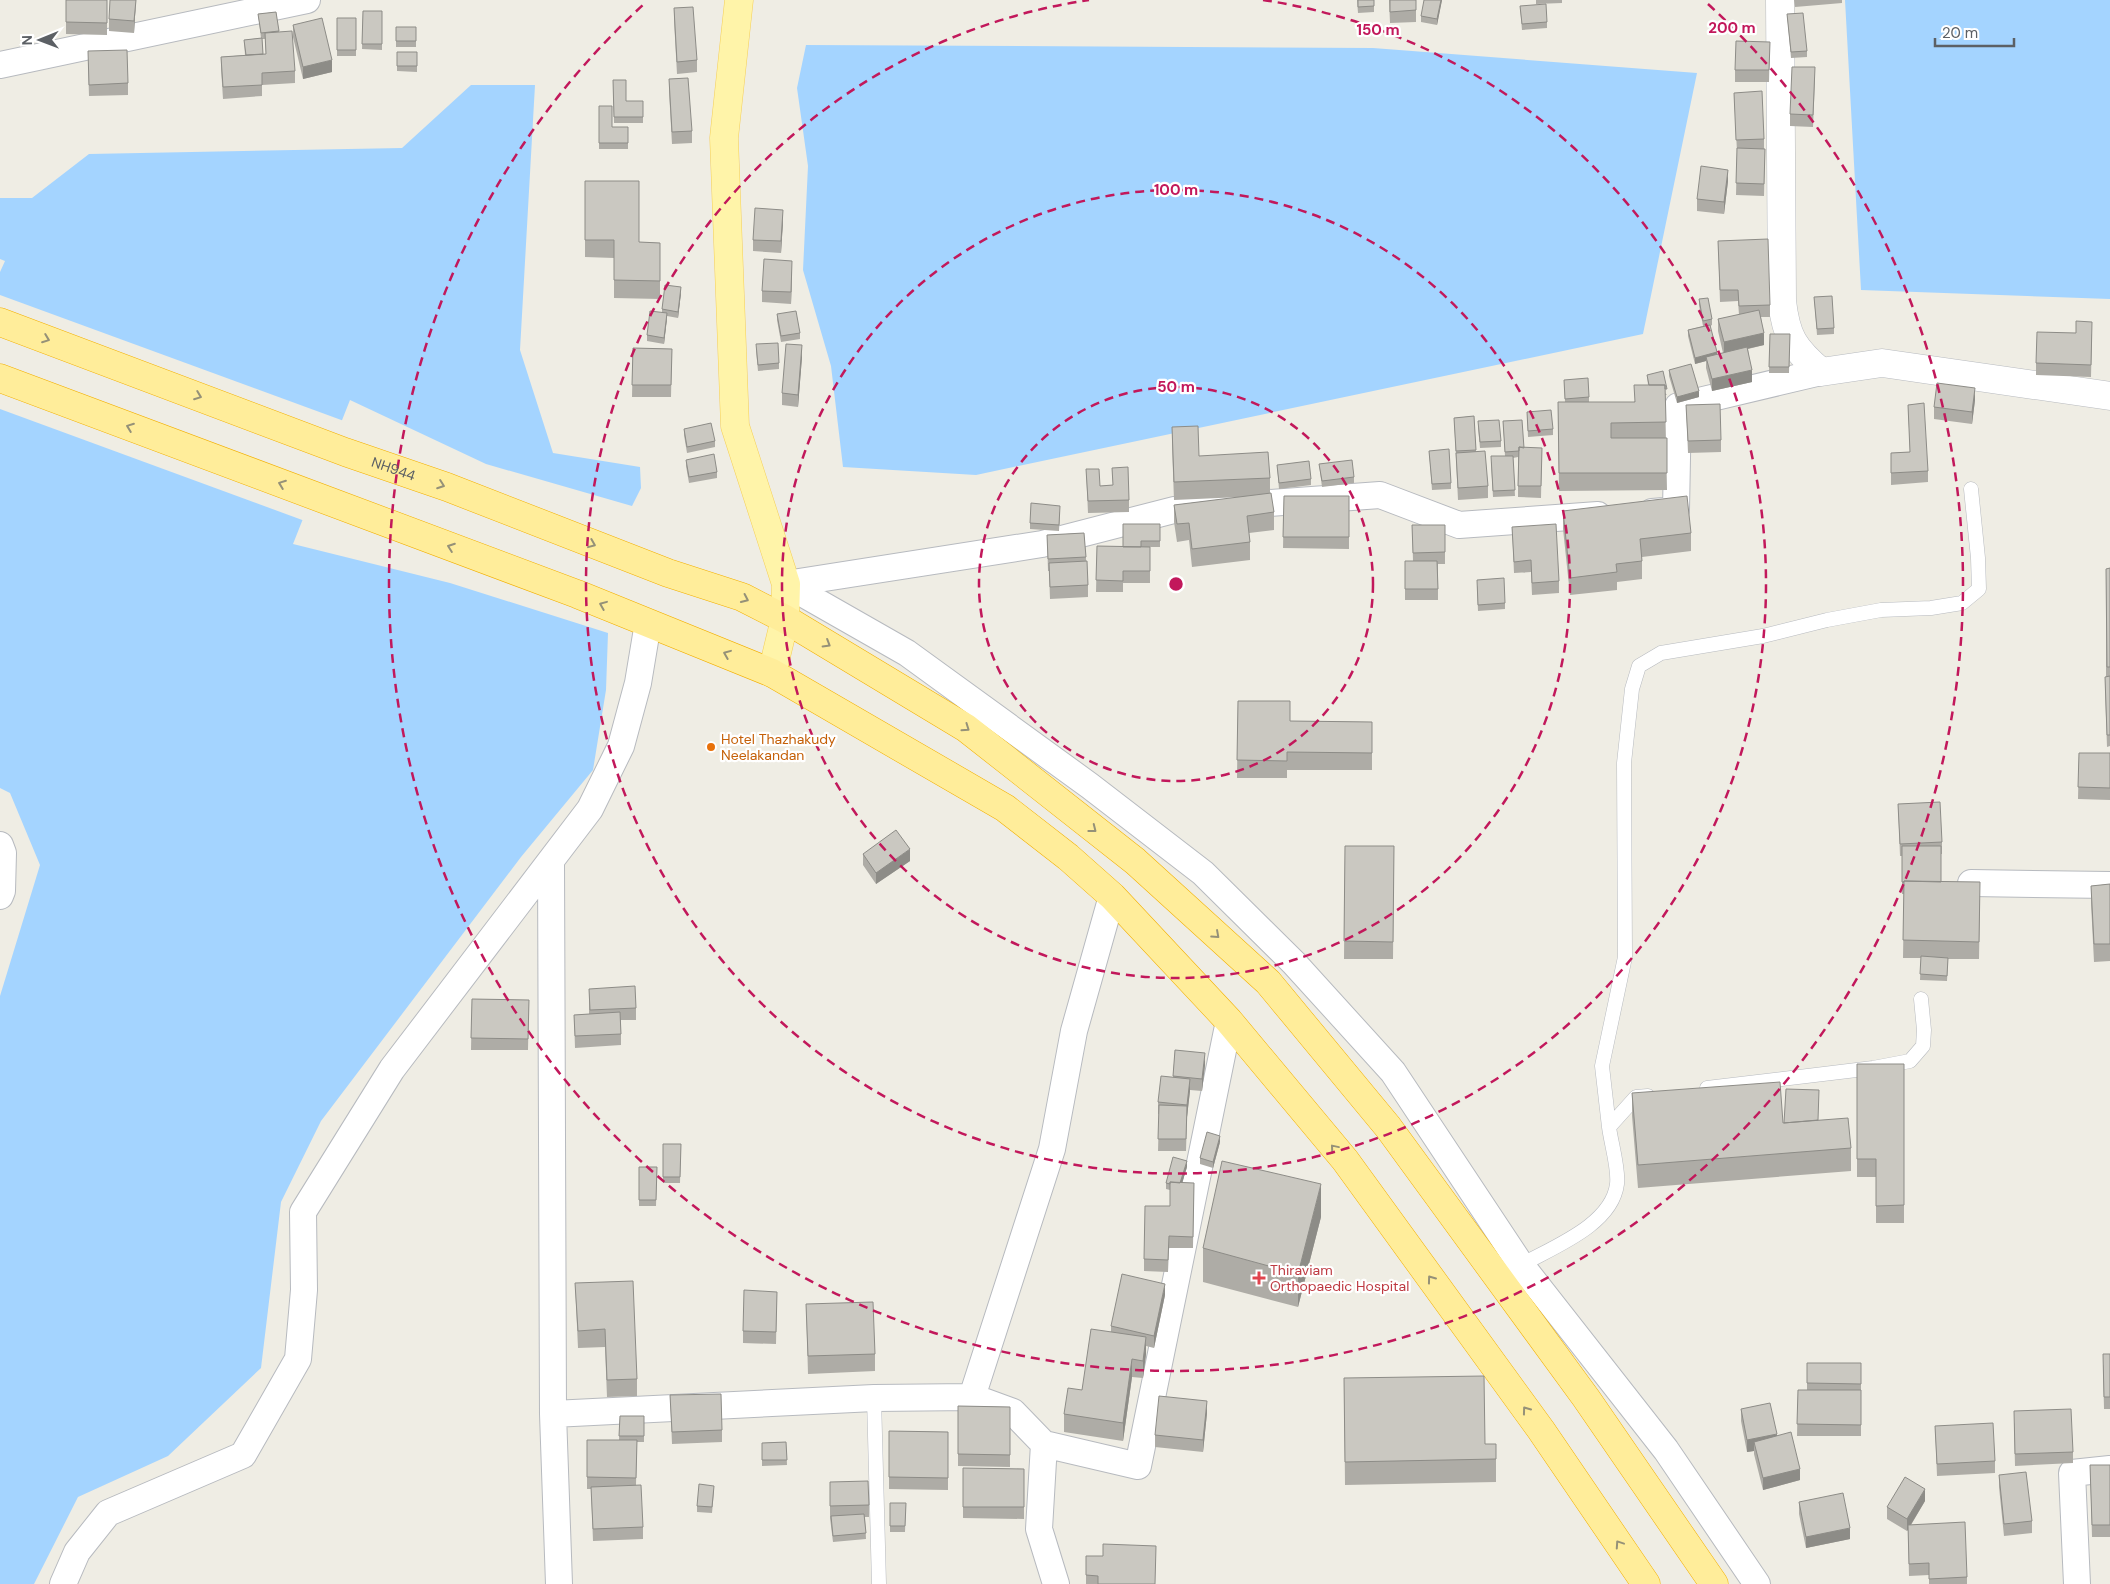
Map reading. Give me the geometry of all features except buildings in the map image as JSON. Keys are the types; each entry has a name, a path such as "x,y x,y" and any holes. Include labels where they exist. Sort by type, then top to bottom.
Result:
{"highway":[{"name":"NH944","path":"0,322 345,452 456,491 668,574 742,597 785,619 966,728 1135,861 1268,982 1388,1127 1586,1398 1714,1584"},
{"path":"0,378 648,623 772,673 1005,808 1068,857 1112,896 1229,1021 1344,1160 1541,1430 1646,1584"}],"main road":[{"path":"739,0 724,138 735,426 786,584 785,619 772,673"}],"street":[{"path":"0,65 307,0"},
{"path":"1780,0 1782,301 1784,316 1796,347 1800,354 1821,372"},
{"path":"786,584 1042,544 1174,510 1380,495 1459,525 1676,510 1678,406 1821,372 1882,363 2110,396"},
{"path":"786,584 907,653 1090,786 1203,872 1294,963 1394,1072 1521,1265 1666,1450 1757,1584"},
{"path":"63,1584 77,1552 108,1513 243,1455 298,1360 304,1290 303,1212 392,1069 590,809 621,746 638,683 648,623"},
{"path":"0,845 3,853 2,891 0,896"},
{"path":"551,860 553,1414 559,1584"},
{"path":"1971,884 2110,885"},
{"path":"972,1397 1052,1148 1074,1031 1112,896"},
{"path":"553,1414 874,1398 972,1397 1013,1412 1044,1444 1138,1466 1229,1021"},
{"path":"1044,1444 1039,1529 1056,1584"},
{"path":"2077,1584 2072,1473 2110,1469"}],"lane":[{"path":"1521,1265 1593,1224 1609,1207 1617,1184 1602,1066 1625,957 1624,763 1632,689 1638,666 1661,653 1763,636 1836,618 1881,610 1930,608 1962,603 1979,589 1971,489"},
{"path":"1695,1090 1873,1068 1910,1061 1923,1046 1924,1030 1921,999"},
{"path":"1609,1128 1636,1097 1665,1093"},
{"path":"874,1398 878,1584"}],"water":[{"path":"1845,0 2110,0 2110,299 1861,290"},
{"path":"806,45 1373,48 1697,73 1643,334 976,475 843,467 831,366 803,270 808,166 797,88"},
{"path":"471,85 535,85 520,350 553,453 640,467 641,488 632,506 486,464 350,400 293,544 450,583 608,633 606,690 593,770 521,857 321,1121 281,1202 261,1368 168,1456 78,1497 34,1584 0,1584 0,996 40,865 10,793 0,788 0,272 5,261 0,259 0,198 32,198 89,154 402,148"}],"pier":[{"path":"0,295 344,421 305,521 0,409"}],"place":[{"name":"Hotel Thazhakudy Neelakandan","path":"711,747"},
{"name":"Thiraviam Orthopaedic Hospital","path":"1259,1278"}]}
